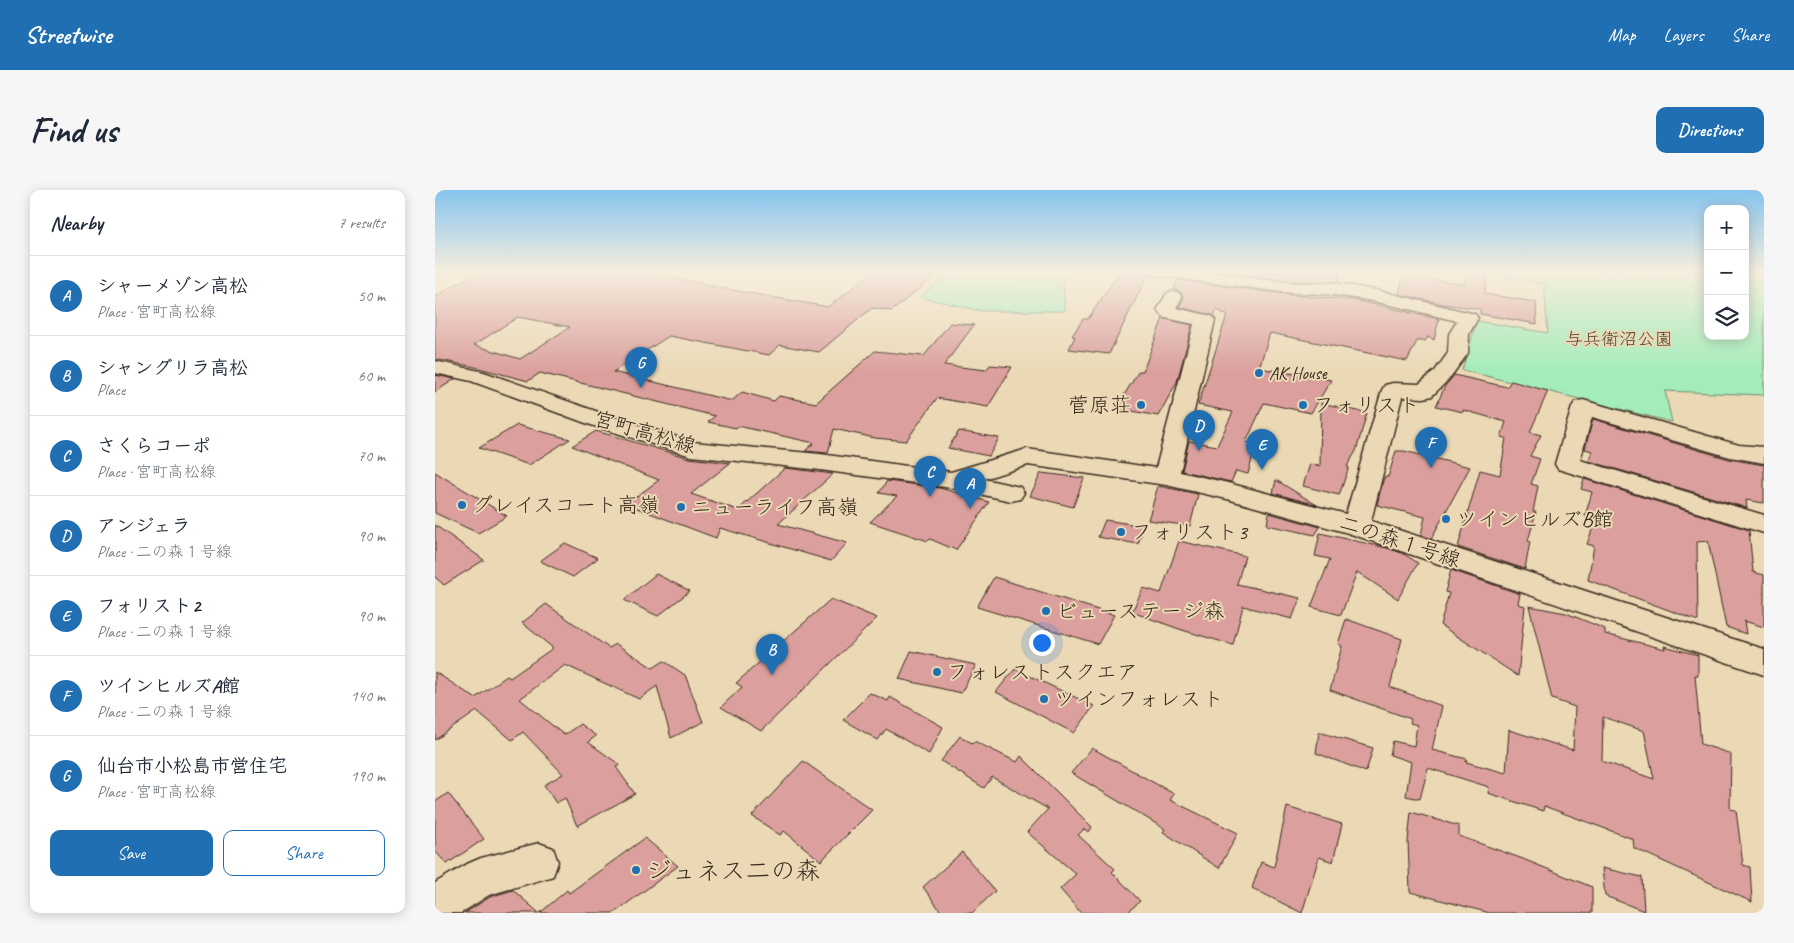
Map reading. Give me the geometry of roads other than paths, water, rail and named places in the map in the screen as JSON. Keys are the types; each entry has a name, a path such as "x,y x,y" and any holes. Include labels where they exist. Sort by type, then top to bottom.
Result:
{"street":[{"path":"1166,477 1205,320 1172,314 1166,310 1169,305"},
{"path":"1356,526 1393,390 1424,391 1442,375 1459,353 1459,334 1468,318 1416,305"},
{"name":"宮町高松線","path":"435,367 477,376 599,420 691,449 821,462 952,480 1011,493"},
{"path":"1764,455 1738,452 1583,407 1567,464 1764,524"},
{"name":"二の森１号線","path":"952,480 1027,457 1166,477 1227,491 1356,526 1764,662"},
{"path":"435,906 481,878 539,862"}],"place":[{"name":"AK House","path":"1259,373"},
{"name":"仙台市小松島市営住宅","path":"641,388"},
{"name":"菅原荘","path":"1141,405"},
{"name":"フォリスト","path":"1303,405"},
{"name":"アンジェラ","path":"1199,451"},
{"name":"ツインヒルズA館","path":"1431,468"},
{"name":"フォリスト2","path":"1262,470"},
{"name":"さくらコーポ","path":"930,497"},
{"name":"グレイスコート高嶺","path":"462,505"},
{"name":"ニューライフ高嶺","path":"681,507"},
{"name":"シャーメゾン高松","path":"970,509"},
{"name":"ツインヒルズB館","path":"1446,519"},
{"name":"フォリスト3","path":"1121,532"},
{"name":"ビューステージ森","path":"1046,611"},
{"name":"フォレストスクエア","path":"937,672"},
{"name":"シャングリラ高松","path":"772,675"},
{"name":"ツインフォレスト","path":"1044,699"},
{"name":"ジュネス二の森","path":"636,870"}],"park label":[{"name":"与兵衛沼公園","path":"1619,339"}]}
